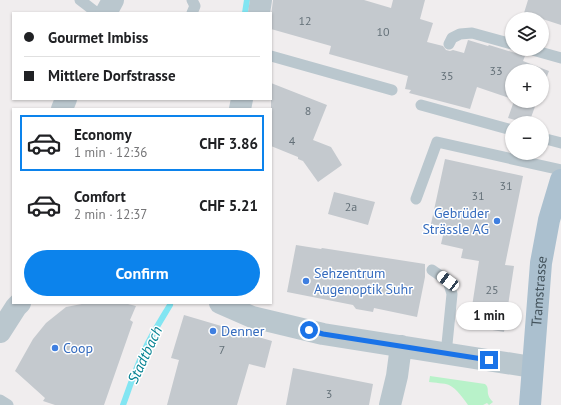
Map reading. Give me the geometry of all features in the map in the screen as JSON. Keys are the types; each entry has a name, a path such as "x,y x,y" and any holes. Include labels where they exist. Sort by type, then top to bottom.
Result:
{"main road":[{"name":"Tramstrasse","path":"530,405 541,263 549,220 561,180"}],"street":[{"path":"107,12 113,0"},
{"path":"259,12 261,0"},
{"path":"0,332 19,304"},
{"path":"222,304 252,317 323,334 532,367"},
{"path":"390,405 397,376 401,346"}],"lane":[{"path":"80,0 96,12"},
{"path":"192,0 195,6 192,12"},
{"path":"449,44 452,38 460,34 472,33 505,42"},
{"path":"549,55 561,58"},
{"path":"272,56 392,90"},
{"path":"421,105 505,128"},
{"path":"549,140 561,143"},
{"path":"416,199 437,142 561,170"},
{"path":"432,270 448,281 452,294 446,354"},
{"path":"0,400 8,405"}],"green space":[{"path":"430,376 485,384 488,388 490,399 493,402 489,405 487,403 483,405 468,405 457,391 449,385 429,382"}],"building":[{"path":"273,0 364,0 391,8 393,0 425,0 420,19 433,23 427,42 443,46 446,50 464,53 468,40 505,50 505,56 525,56 523,61 531,64 505,64 505,97 477,87 470,109 409,93 411,90 405,89 408,76 329,54 331,46 272,29"},
{"path":"528,0 561,0 561,25 549,21 549,12 524,12"},
{"path":"272,83 327,105 313,140 331,147 342,165 318,182 303,161 298,159 298,157 272,146"},
{"path":"512,108 534,108 532,116 509,116"},
{"path":"445,159 523,176 505,265 514,266 504,332 469,326 479,261 461,258 463,249 441,244 445,227 431,224"},
{"path":"334,192 375,202 368,225 328,214"},
{"path":"296,245 425,264 425,277 417,317 374,308 373,312 356,309 353,305 287,292"},
{"path":"82,304 128,304 136,306 130,320 133,322 104,405 55,405 43,401 45,398 15,371 33,339 46,323 66,307"},
{"path":"184,315 272,341 265,368 249,364 237,405 167,405 179,360 171,358"},
{"path":"293,368 373,384 369,405 286,405"}],"waterway":[{"name":"Stadtbach","path":"245,12 247,0"},
{"name":"Stadtbach","path":"123,405 142,356 170,305"}],"place":[{"name":"Gebrüder Strässle AG","path":"497,221"},
{"name":"Sehzentrum Augenoptik Suhr","path":"306,281"},
{"name":"Denner","path":"213,331"},
{"name":"Coop","path":"55,348"}],"route":[{"path":"309,330 323,334 489,360"}]}
